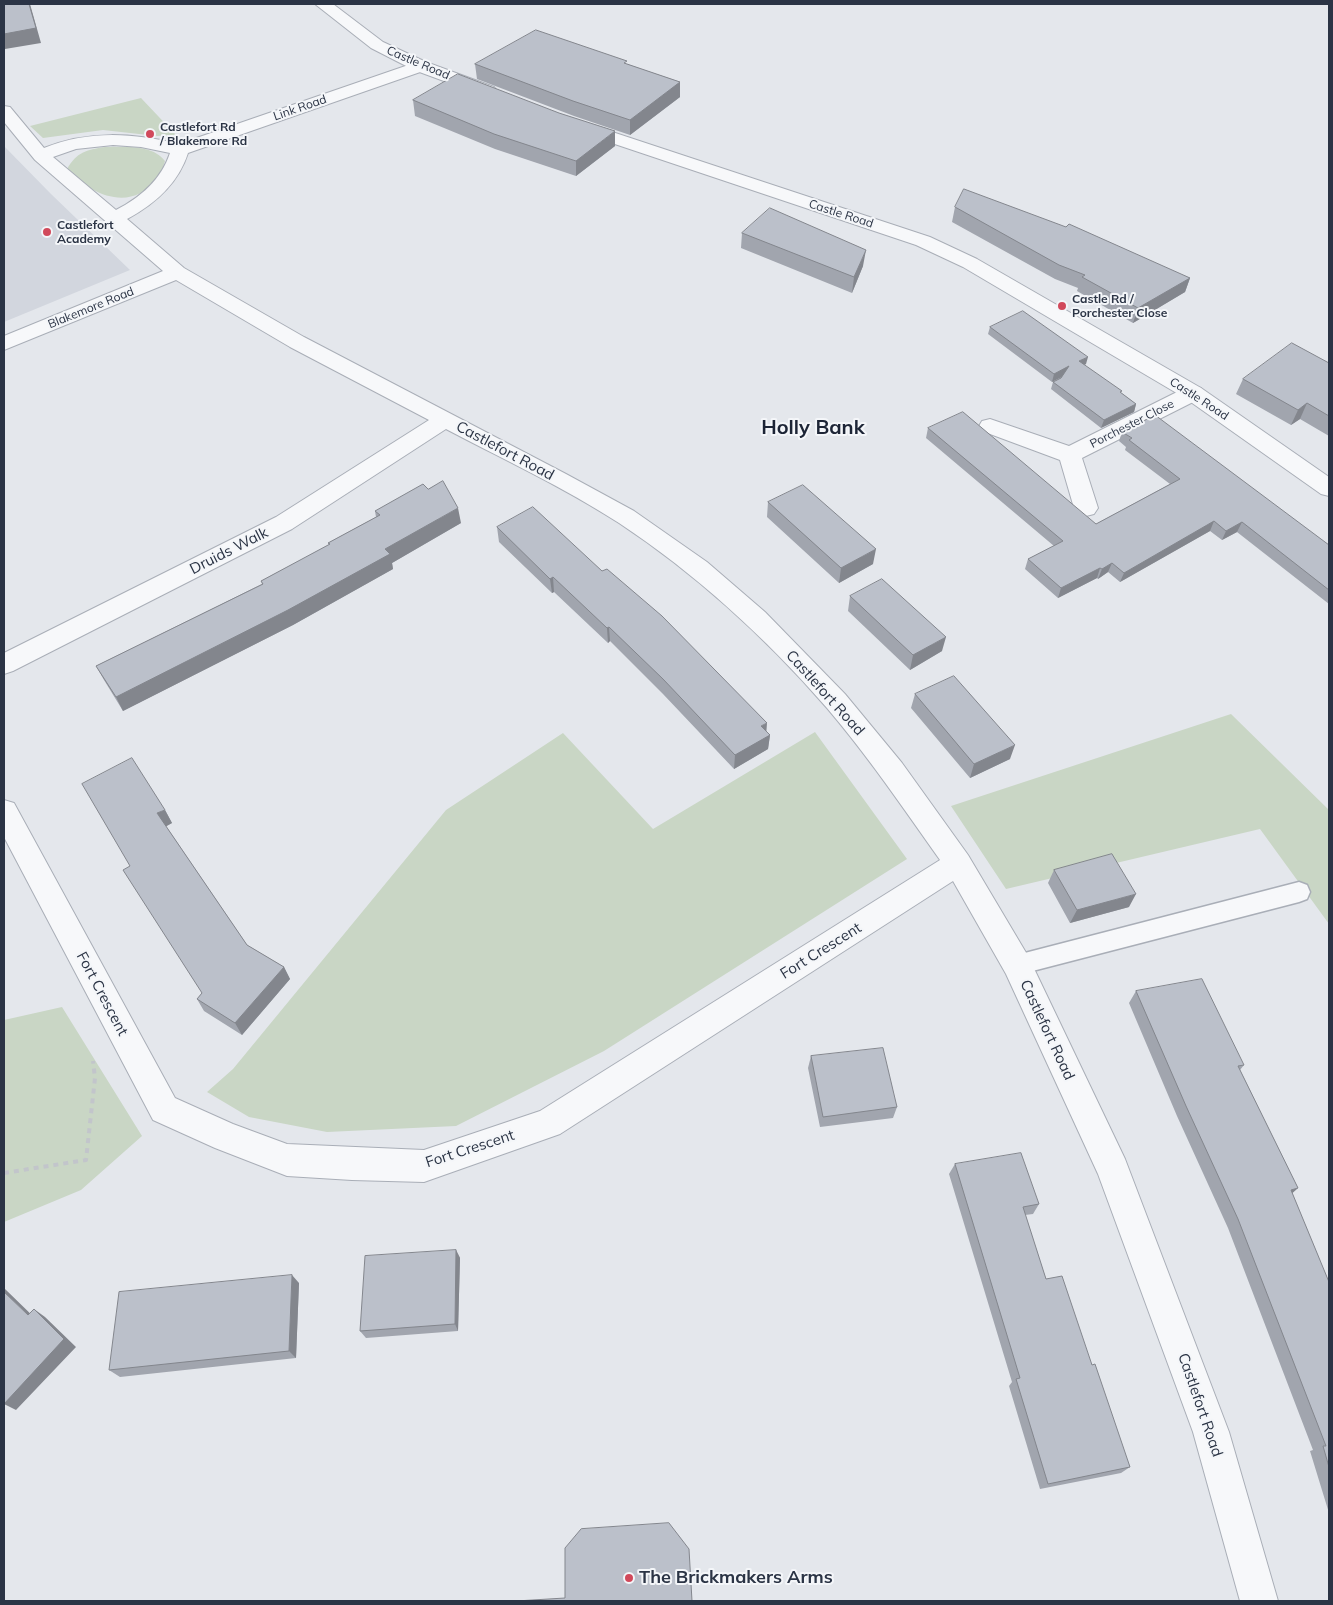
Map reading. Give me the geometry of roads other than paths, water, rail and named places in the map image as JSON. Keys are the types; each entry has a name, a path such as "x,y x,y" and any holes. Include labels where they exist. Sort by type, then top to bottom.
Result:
{"street":[{"name":"Castle Road","path":"323,4 377,45 420,66 503,97"},
{"name":"Link Road","path":"180,150 420,66"},
{"name":"Castlefort Road","path":"4,111 40,156 178,272 297,342 558,478 626,517 698,568 756,618 836,702 892,771 958,864 1016,965 1113,1170 1211,1432 1259,1601"},
{"name":"Castle Road","path":"558,119 923,241 970,263 1193,393 1329,488"},
{"path":"40,156 74,144 106,140 156,143 180,150 177,163 154,196 115,218"},
{"name":"Blakemore Road","path":"4,344 178,272"},
{"name":"Porchester Close","path":"1070,454 1193,393"},
{"name":"Druids Walk","path":"4,664 284,523 445,420"},
{"path":"990,426 1070,454 1086,508"},
{"name":"Fort Crescent","path":"4,811 164,1109 226,1138 287,1160 352,1164 424,1166 549,1123 958,864"}],"lane":[{"path":"1016,965 1299,892"}],"place":[{"name":"Castlefort Rd / Blakemore Rd","path":"150,134"},
{"name":"Castlefort Academy","path":"47,232"},
{"name":"Castle Rd / Porchester Close","path":"1062,306"},
{"name":"The Brickmakers Arms","path":"629,1578"}],"district":[{"name":"Holly Bank","path":"813,428"}]}
